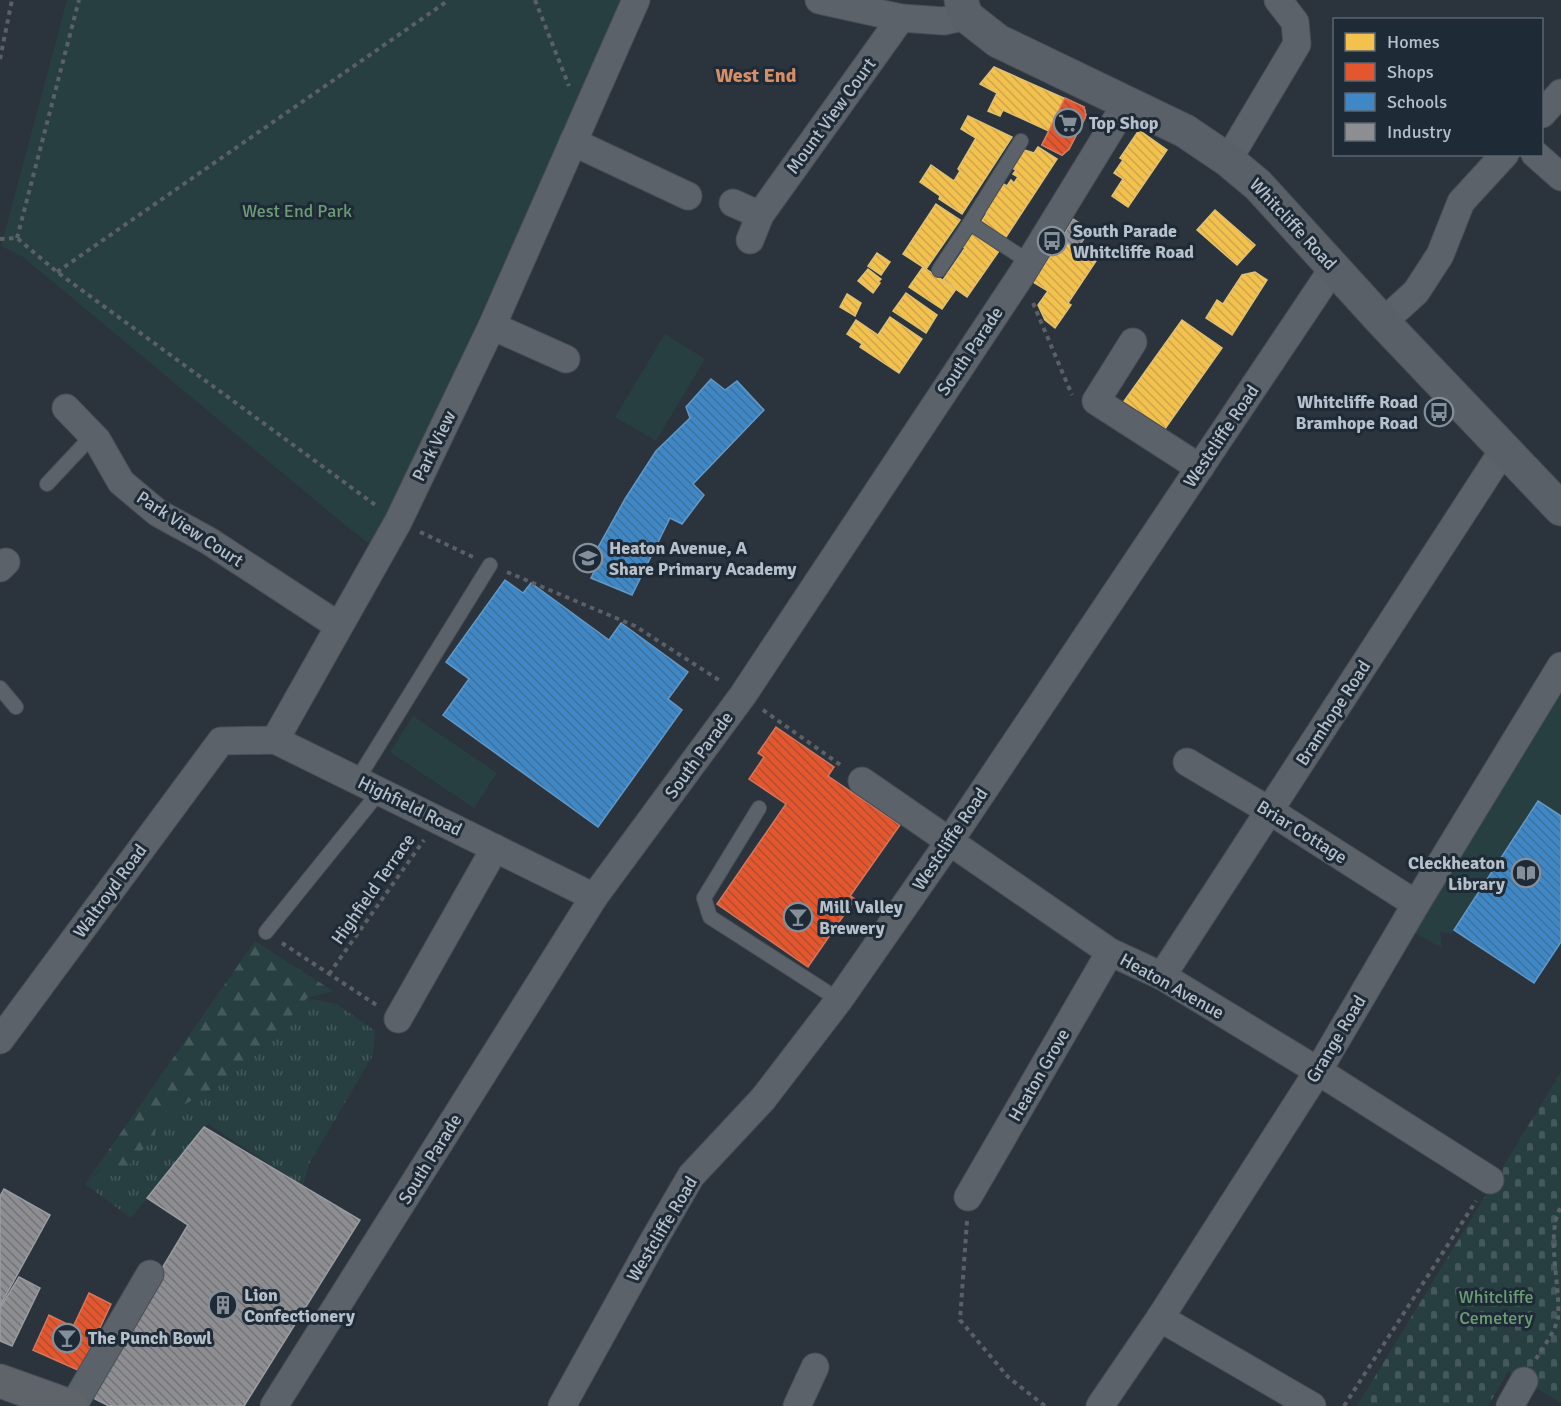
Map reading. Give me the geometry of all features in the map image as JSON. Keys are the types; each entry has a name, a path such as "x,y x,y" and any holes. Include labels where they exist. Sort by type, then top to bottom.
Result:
{"main road":[{"name":"Whitcliffe Road","path":"964,8 998,41 1185,131 1228,160 1258,185 1383,322 1561,509"},
{"path":"0,1381 56,1403"}],"street":[{"name":"Park View","path":"275,740 398,522 492,326 636,0"},
{"path":"819,0 902,18 944,21 964,8"},
{"path":"1228,160 1296,44 1295,22 1278,0"},
{"name":"Mount View Court","path":"750,240 760,215 902,18"},
{"path":"1543,113 1561,93"},
{"name":"South Parade","path":"274,1406 594,897 742,695 1029,262 1126,104"},
{"path":"573,142 688,196"},
{"path":"1383,322 1416,292 1440,255 1461,202 1503,156"},
{"path":"1537,156 1561,177"},
{"path":"733,203 760,215"},
{"name":"Westcliffe Road","path":"562,1406 691,1176 763,1099 839,1000 949,842 1334,267"},
{"path":"492,326 566,360"},
{"path":"1133,342 1096,401 1200,468"},
{"name":"Park View Court","path":"66,408 93,436 121,482 158,513 209,541 339,626"},
{"name":"Bramhope Road","path":"1162,976 1504,449"},
{"name":"Grange Road","path":"1101,1406 1318,1071 1416,904 1561,666"},
{"name":"Highfield Road","path":"221,741 275,740 594,897"},
{"name":"Waltroyd Road","path":"0,1040 221,741"},
{"name":"Briar Cottage","path":"1187,762 1270,811 1416,904"},
{"name":"Heaton Avenue","path":"862,781 1110,952 1162,976 1490,1180"},
{"path":"398,1019 495,848"},
{"name":"Heaton Grove","path":"968,1197 1110,952"},
{"path":"56,1403 150,1274"},
{"path":"1160,1317 1312,1406"},
{"path":"797,1406 815,1367"},
{"path":"1510,1406 1524,1381"}],"lane":[{"path":"939,270 1021,141"},
{"path":"970,223 1029,262"},
{"path":"47,484 93,436"},
{"path":"266,933 369,786 490,565"},
{"path":"0,688 16,707"},
{"path":"759,808 704,898 710,917 839,1000"}],"path":[{"path":"0,59 12,0"},
{"path":"17,238 79,0"},
{"path":"57,273 449,0"},
{"path":"535,0 570,87"},
{"path":"0,239 17,238 57,273 398,522 490,565 635,626 742,695 862,781"},
{"name":"Highfield Terrace","path":"329,974 438,820"},
{"path":"266,933 398,1019"},
{"path":"1344,1406 1490,1180"},
{"path":"968,1197 960,1320 1008,1377 1045,1406"},
{"path":"1524,1381 1558,1320 1560,1298 1555,1252 1557,1214 1561,1207"}],"green space":[{"name":"West End Park","path":"67,0 620,0 621,5 375,548 23,257 1,246"},
{"path":"665,334 705,359 656,441 615,417"},
{"path":"1561,681 1561,816 1538,801 1452,934 1440,932 1442,948 1407,929"},
{"path":"413,716 497,773 474,808 390,752"},
{"path":"255,941 333,991 307,998 265,1047 247,1057 227,1081 156,1120 155,1136 118,1177 99,1169 85,1184"},
{"path":"307,998 337,1004 375,1031 373,1055 309,1164 303,1186 208,1124 131,1218 85,1184 156,1120 227,1081 247,1057 265,1047"},
{"name":"Whitcliffe Cemetery","path":"1561,1072 1561,1403 1508,1371 1488,1406 1357,1406"}],"building: Homes":[{"path":"994,67 1084,107 1086,116 1069,149 1062,155 1042,145 1049,131 1003,110 1000,116 988,111 997,93 980,84"},
{"path":"968,116 1012,137 962,214 939,199 940,196 920,182 931,165 954,181 960,171 958,169 976,138 961,129"},
{"path":"1139,130 1167,150 1128,207 1112,196 1123,179 1114,173 1123,160 1120,158"},
{"path":"1038,147 1057,159 1004,240 985,229 987,224 982,221 987,213 984,212 1002,183 1007,186 1011,180 1014,183 1018,177 1013,174 1016,170 1012,168 1024,150 1034,153"},
{"path":"936,204 960,220 926,269 903,254"},
{"path":"1215,210 1255,245 1237,265 1197,230"},
{"path":"973,229 1001,248 967,297 943,280 965,248 961,246"},
{"path":"1061,239 1096,261 1068,303 1071,305 1055,328 1045,320 1038,305 1048,291 1033,282"},
{"path":"877,253 890,262 881,275 868,266"},
{"path":"923,267 956,289 942,309 909,287"},
{"path":"868,269 881,279 873,293 858,281"},
{"path":"1255,272 1267,280 1232,335 1206,318 1217,300 1223,304 1242,275"},
{"path":"906,293 937,315 926,333 893,311"},
{"path":"847,294 861,303 855,316 840,307"},
{"path":"890,317 922,339 899,373 860,347 862,344 847,334 856,320 878,335"},
{"path":"1182,320 1222,348 1162,433 1122,404"}],"building: Shops":[{"name":"Top Shop","path":"1065,98 1084,107 1086,116 1069,149 1062,155 1042,145"},
{"path":"776,727 834,767 828,776 900,825 850,896 855,899 808,967 717,904 786,804 749,779 764,757 758,753"},
{"name":"The Punch Bowl","path":"89,1293 111,1304 80,1371 33,1350 49,1315 73,1327"}],"building: Schools":[{"path":"711,379 725,390 737,381 764,410 693,484 704,495 682,524 670,518 632,595 591,578 598,563 591,560 625,499 656,451 690,418 686,407"},
{"path":"505,580 523,593 531,583 609,640 621,623 688,672 668,699 682,710 598,827 443,715 469,679 446,662"},
{"name":"Cleckheaton Library","path":"1538,801 1561,816 1561,942 1534,983 1454,930"}],"building: Industry":[{"path":"1073,219 1090,230 1077,249 1061,239"},
{"name":"Lion Confectionery","path":"204,1127 360,1220 244,1406 109,1406 95,1399 92,1385 188,1225 147,1198"},
{"path":"4,1189 50,1215 0,1306 0,1196"},
{"path":"19,1277 40,1288 12,1346 0,1341 0,1308"}],"place":[{"name":"Top Shop","path":"1068,123"},
{"name":"South Parade Whitcliffe Road","path":"1052,241"},
{"name":"Whitcliffe Road Bramhope Road","path":"1439,412"},
{"name":"Heaton Avenue, A Share Primary Academy","path":"588,558"},
{"name":"Cleckheaton Library","path":"1526,873"},
{"name":"Mill Valley Brewery","path":"798,917"},
{"name":"Lion Confectionery","path":"223,1305"},
{"name":"The Punch Bowl","path":"67,1338"}],"district":[{"name":"West End","path":"756,75"}]}
